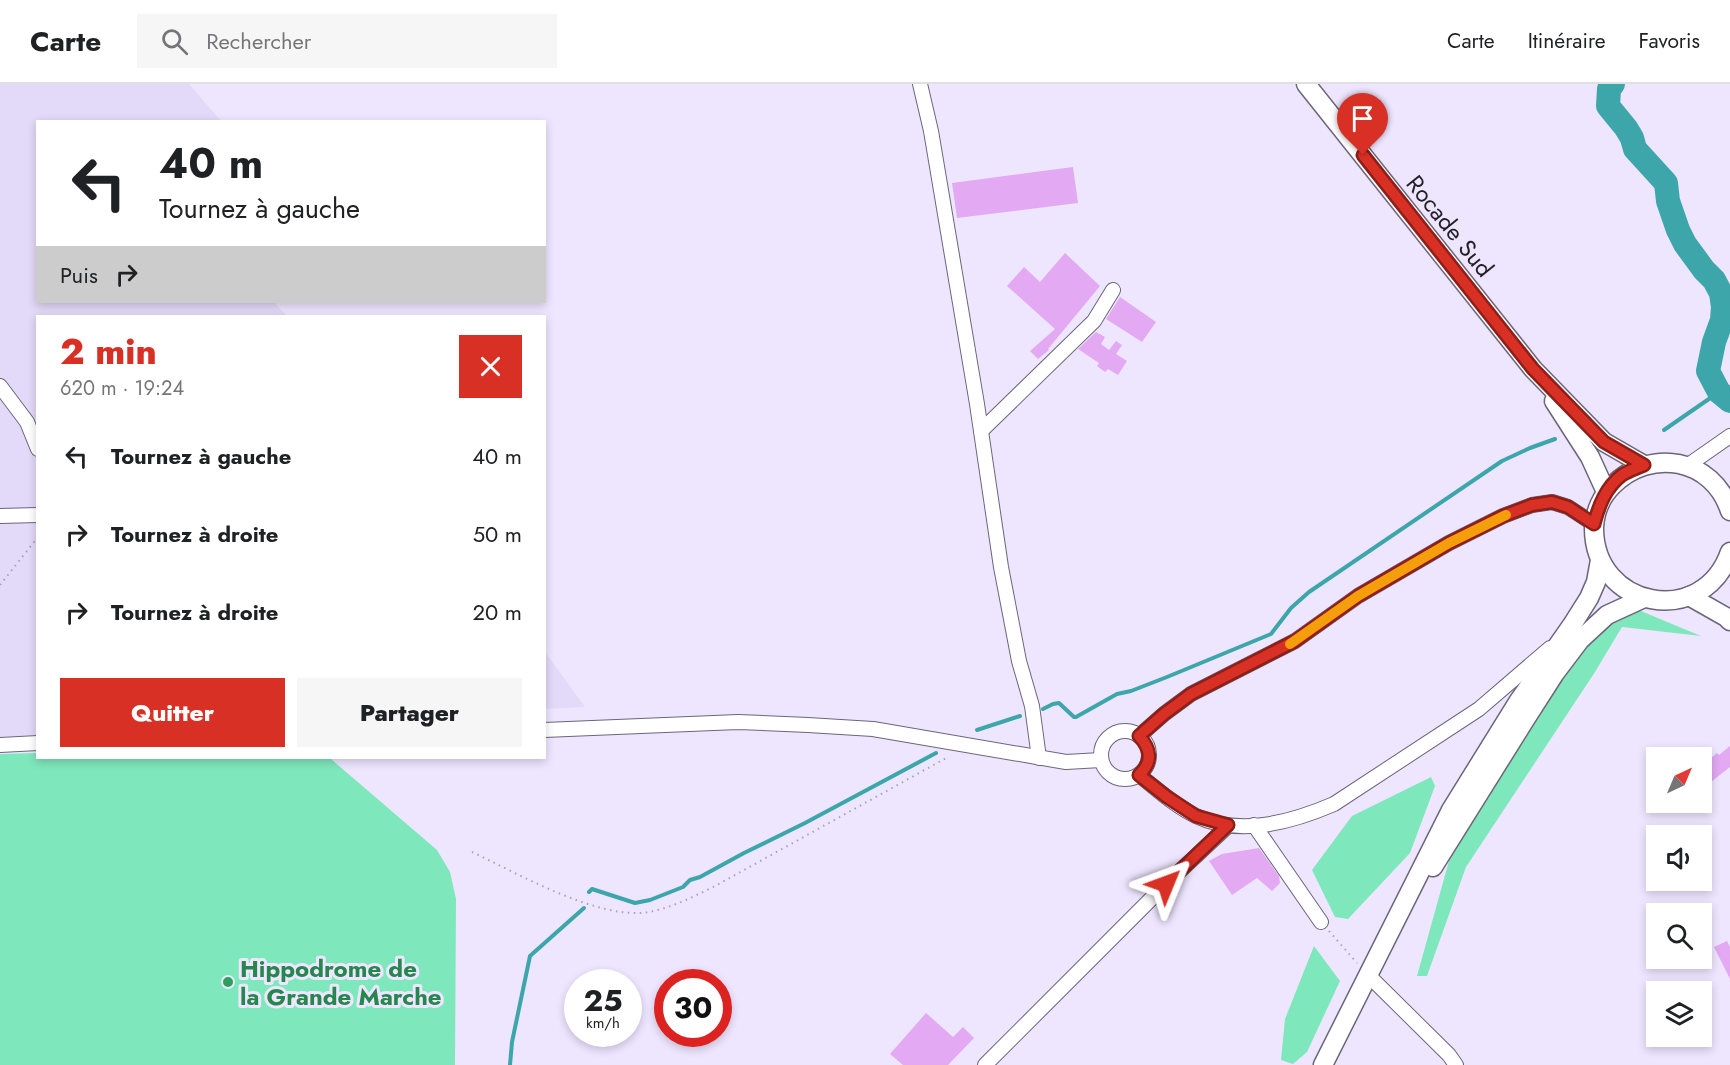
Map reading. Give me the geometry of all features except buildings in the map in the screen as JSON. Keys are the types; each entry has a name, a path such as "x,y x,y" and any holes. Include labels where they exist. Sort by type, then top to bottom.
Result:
{"main road":[{"name":"Rocade Sud","path":"1306,84 1533,369 1590,457 1606,492"},
{"name":"Rocade Sud","path":"1533,369 1604,442 1644,465"},
{"path":"1729,504 1718,487 1704,475 1687,466 1665,462 1644,465 1622,475 1606,492 1598,507 1594,524 1595,542 1600,560 1611,576 1626,590 1644,598 1659,601 1689,596 1705,588 1729,562"},
{"path":"1323,1065 1451,810 1518,702 1589,598 1596,582 1600,560"},
{"path":"1689,596 1730,621"},
{"path":"1394,923 1446,848 1556,673 1580,640 1607,615 1644,598"}],"street":[{"path":"920,84 931,131 981,431 1001,567 1019,661 1032,706 1039,758"},
{"path":"981,431 1094,321 1113,290"},
{"path":"0,386 27,422 36,444"},
{"path":"1687,466 1730,436"},
{"path":"1139,736 1191,694 1295,641 1358,596 1449,543 1503,516 1532,505 1552,502 1568,507 1594,524"},
{"path":"0,516 36,515"},
{"path":"1139,775 1196,816 1228,825 1279,824 1309,815 1334,804 1479,709 1563,637"},
{"path":"546,730 738,722 808,724 873,729 1066,762 1101,760"},
{"path":"1122,731 1139,736 1146,743 1149,751 1148,763 1139,775 1125,780 1114,777 1104,768 1101,760 1103,746 1107,739 1122,731"},
{"path":"0,745 36,743"},
{"path":"985,1065 1228,825"},
{"path":"1254,825 1321,922"},
{"path":"1368,975 1449,1055 1456,1065"}],"path":[{"path":"0,585 36,540"},
{"path":"472,852 602,909 624,913 648,912 682,903 717,885 969,745"},
{"path":"1321,922 1354,960"}],"shaded area":[{"path":"0,84 189,84 220,120 36,120 36,303 275,303 286,315 36,315 36,735 0,737"},
{"path":"546,653 585,707 546,709"}],"green space":[{"path":"1636,609 1701,636 1622,627 1595,672 1466,867 1427,976 1417,976 1452,850 1573,661 1621,610"},
{"name":"Hippodrome de la Grande Marche","path":"36,753 36,759 331,759 437,850 450,872 456,899 455,1065 0,1065 0,754"},
{"path":"1431,777 1435,786 1410,853 1348,919 1335,917 1312,870 1352,816"},
{"path":"1314,946 1340,981 1307,1052 1293,1064 1281,1060 1285,1019"}],"waterway":[{"path":"1613,84 1609,89 1608,106 1626,128 1635,149 1666,183 1668,201 1678,230 1685,244 1714,280 1721,293 1722,320 1714,342 1708,371 1719,392 1730,401"},
{"path":"1664,430 1719,392"},
{"path":"1043,709 1059,703 1076,717 1117,694 1167,677 1271,634 1291,608 1309,592 1502,461 1555,439"},
{"path":"977,730 1020,716"},
{"path":"589,892 592,889 635,903 650,900 683,887 690,880 805,823 936,753"},
{"path":"510,1065 512,1042 530,956 584,908"}],"slow traffic":[{"path":"1290,644 1358,596 1449,543 1506,515"}],"place":[{"name":"Hippodrome de la Grande Marche","path":"228,982"}],"route":[{"path":"1166,884 1228,825 1196,816 1139,775 1148,763 1149,751 1146,743 1139,736 1164,714 1191,694 1295,641 1358,596 1449,543 1503,516 1532,505 1552,502 1568,507 1594,524 1598,507 1606,492 1622,475 1644,465 1604,442 1533,369 1363,155"}]}
